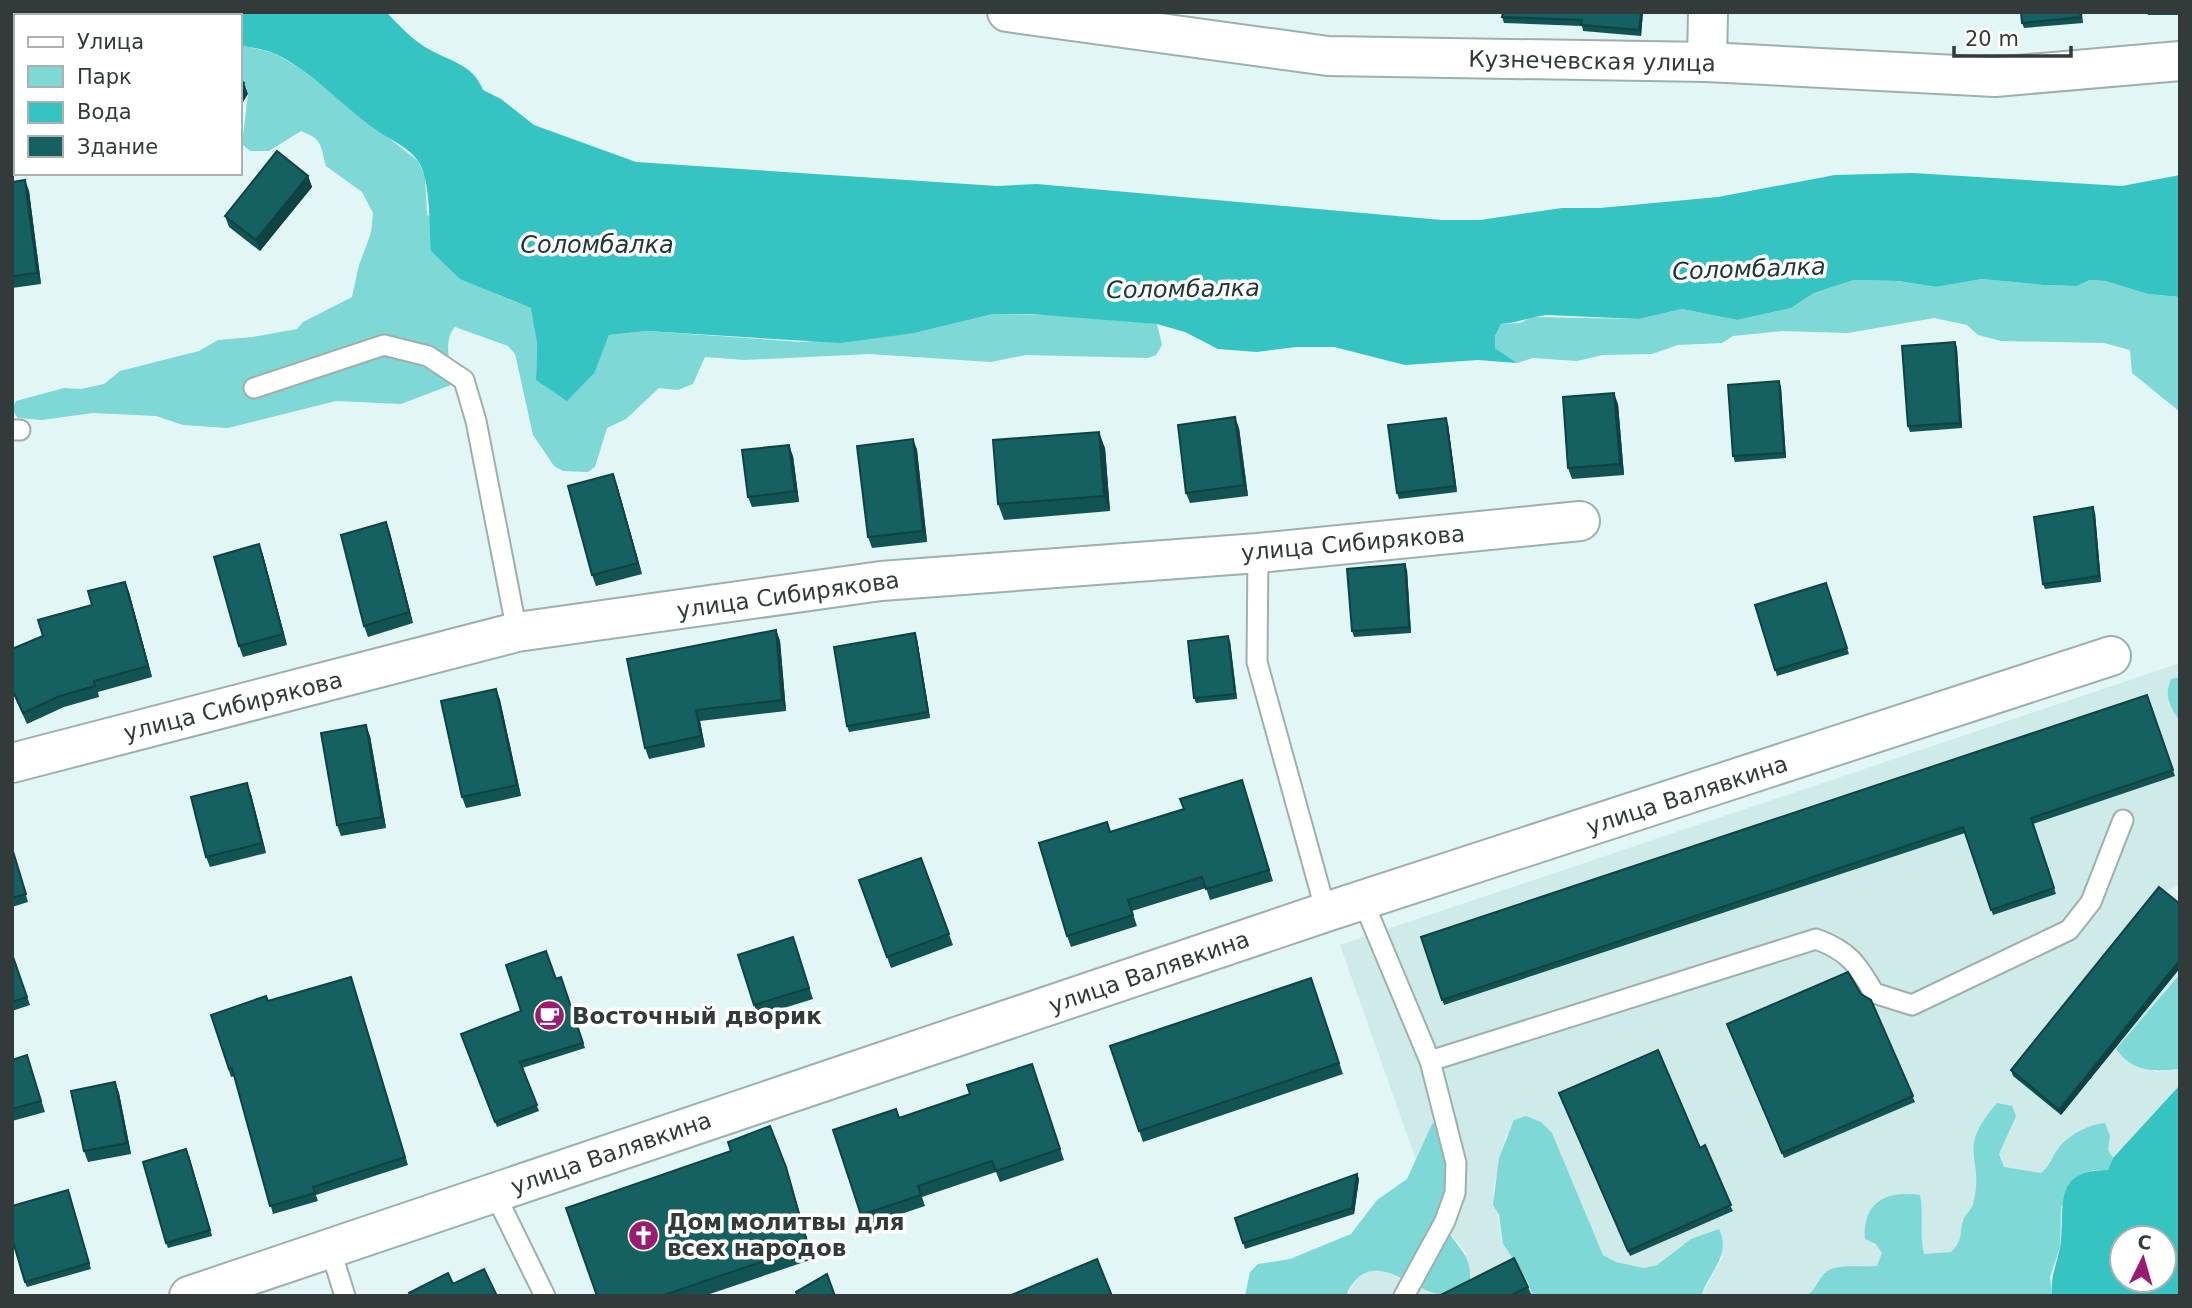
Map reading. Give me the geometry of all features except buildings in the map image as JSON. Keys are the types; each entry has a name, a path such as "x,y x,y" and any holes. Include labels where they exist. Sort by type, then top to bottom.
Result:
{"street":[{"name":"Кузнечевская улица","path":"1007,12 1328,56 1707,62 1995,77 2180,61"},
{"path":"1707,62 1708,12"},
{"name":"улица Сибирякова","path":"12,763 517,632 881,581 1258,553 1580,521"},
{"name":"улица Валявкина","path":"189,1296 1326,912 2111,656"}],"lane":[{"path":"254,388 384,345 428,356 464,380 476,421 517,632"},
{"path":"1258,553 1257,662 1326,912"},
{"path":"1430,1061 1816,939 1840,948 1858,967 1874,993 1912,1005 2069,930 2091,902 2123,820"},
{"path":"1363,901 1430,1061 1456,1163 1455,1193 1445,1221 1404,1296"},
{"path":"494,1192 545,1296"},
{"path":"330,1248 345,1296"}],"shaded area":[{"path":"2180,663 2180,677 2171,679 2168,704 2180,721 2180,885 2161,893 2180,909 2180,974 2116,1049 2156,1072 2180,1069 2180,1087 2015,1296 1701,1296 1723,1256 1680,1246 1658,1265 1644,1268 1616,1262 1603,1255 1552,1133 1506,1135 1493,1191 1503,1245 1528,1282 1533,1296 1347,1296 1357,1278 1368,1271 1383,1271 1419,1287 1467,1254 1446,1228 1442,1214 1445,1178 1453,1166 1432,1124 1416,1160 1340,945"}],"green space":[{"path":"242,45 274,53 301,69 418,161 425,177 427,214 496,294 532,308 537,344 536,380 595,372 609,335 647,331 802,342 915,333 993,314 1069,315 1157,324 1162,345 1156,355 1148,358 1026,355 991,362 869,354 745,360 705,357 693,384 678,390 659,388 626,419 607,428 595,467 588,472 563,471 554,466 533,435 515,354 508,346 455,327 448,347 451,385 401,404 336,401 228,428 183,425 156,416 93,413 42,420 18,418 12,410 16,401 64,388 81,389 104,384 120,371 199,351 218,340 297,329 303,322 352,297 359,265 371,233 373,213 362,192 326,166 320,144 314,137 301,131 269,151 250,151 242,144 248,94 242,90"},
{"path":"1982,279 2075,286 2090,280 2105,281 2148,294 2180,297 2180,412 2132,373 2130,350 2104,343 2001,341 1978,335 1967,325 1934,318 1848,333 1782,331 1733,336 1722,343 1678,345 1652,354 1603,355 1577,361 1533,358 1517,363 1495,348 1495,336 1501,324 1520,323 1532,317 1639,319 1682,309 1737,320 1791,308 1814,293 1854,280 1897,281 1936,287"},
{"path":"2180,677 2180,721 2170,706 2168,696 2171,679"},
{"path":"2180,974 2180,1069 2144,1069 2129,1062 2116,1049"},
{"path":"1997,1103 2012,1106 2016,1116 1999,1154 2004,1167 2041,1173 2060,1146 2081,1130 2105,1123 2110,1136 2108,1150 2113,1158 2108,1170 2093,1170 2061,1207 2060,1247 2050,1277 2052,1296 1805,1296 1814,1289 1823,1275 1833,1268 1877,1266 1882,1253 1876,1244 1865,1239 1865,1226 1872,1208 1887,1197 1920,1195 1924,1254 1951,1252 1960,1239 1962,1223 1973,1204 1976,1188 1974,1144 1977,1133"},
{"path":"1445,1116 1456,1116 1459,1129 1456,1153 1444,1189 1443,1215 1450,1235 1469,1264 1469,1288 1443,1295 1395,1275 1373,1271 1363,1274 1354,1282 1347,1296 1245,1296 1250,1272 1258,1264 1290,1259 1351,1234 1377,1200 1407,1179 1432,1124"},
{"path":"1526,1116 1541,1122 1552,1133 1603,1255 1616,1262 1644,1268 1657,1265 1691,1239 1719,1229 1723,1247 1721,1255 1701,1296 1533,1296 1528,1282 1503,1244 1499,1215 1493,1205 1499,1158 1514,1120"}],"water":[{"name":"Соломбалка","path":"171,12 386,12 419,43 468,70 483,90 501,99 534,125 636,162 997,186 1037,184 1442,220 1480,220 1562,208 1600,208 1718,197 1835,175 1913,173 2122,186 2180,175 2180,297 2148,294 2105,281 2090,280 2076,286 1982,279 1936,287 1898,281 1854,280 1814,293 1791,308 1737,320 1682,309 1639,319 1547,315 1501,324 1495,336 1495,348 1517,363 1478,360 1405,365 1334,347 1296,347 1257,352 1218,349 1185,332 1157,324 1031,314 993,314 915,333 840,343 647,331 609,335 595,372 567,401 536,380 537,344 531,308 460,279 431,251 425,180 414,156 380,133 290,62 272,52 242,45 242,14"},
{"path":"2180,1085 2180,1296 2052,1296 2053,1275 2061,1242 2065,1191 2078,1176 2108,1170 2113,1158"}],"place":[{"name":"Восточный дворик","path":"549,1016"},
{"name":"Дом молитвы для всех народов","path":"644,1235"}]}
